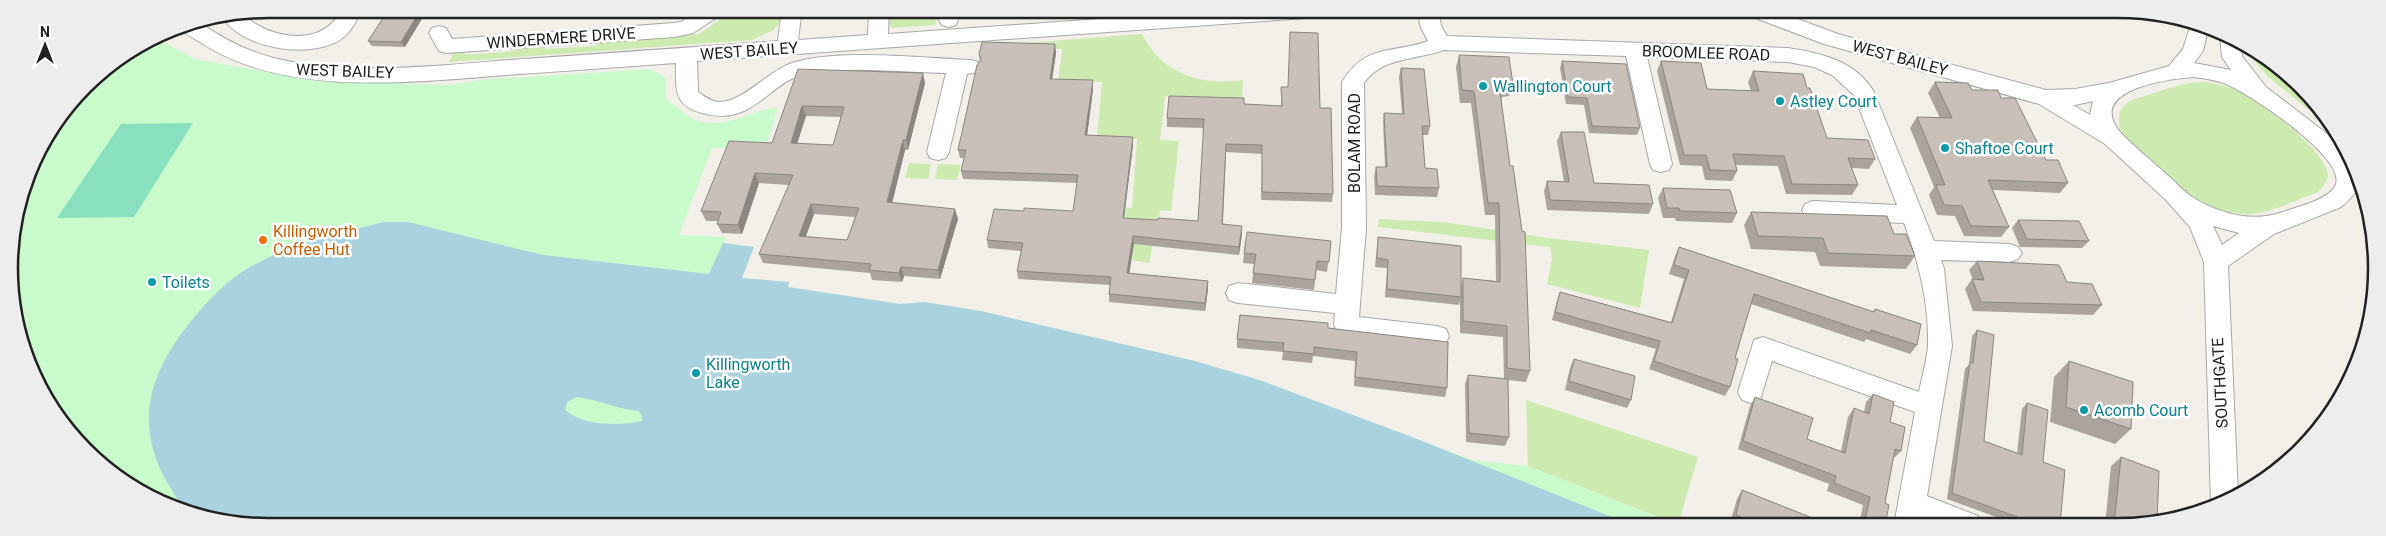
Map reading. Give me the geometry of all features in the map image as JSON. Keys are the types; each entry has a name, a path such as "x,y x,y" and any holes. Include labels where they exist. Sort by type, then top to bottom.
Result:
{"street":[{"path":"237,20 261,36 290,43 304,44 324,39 339,30 348,18"},
{"name":"WINDERMERE DRIVE","path":"439,33 446,46 674,30 686,28 701,18"},
{"path":"787,48 791,18"},
{"path":"878,42 880,18"},
{"name":"WEST BAILEY","path":"194,29 218,45 264,64 336,73 433,73 878,42 1115,18"},
{"path":"1429,18 1436,38 1442,43"},
{"name":"WEST BAILEY","path":"1777,18 1831,39 2046,98"},
{"path":"2176,71 2193,51 2198,31"},
{"name":"BROOMLEE ROAD","path":"1442,43 1788,55 1821,60 1846,73 1863,92 1926,250 1936,291 1940,346 1910,514 1931,518"},
{"name":"BOLAM ROAD","path":"1437,336 1346,325 1354,228 1353,82 1362,68 1377,60 1392,55 1424,50 1442,43"},
{"path":"2231,44 2232,57 2264,95"},
{"path":"1635,50 1660,164"},
{"path":"686,55 686,95 697,104 710,108 737,107 748,102 795,70 805,67 864,63 964,67 938,152"},
{"path":"2046,98 2075,97 2114,90 2176,71 2204,70 2236,80 2264,95 2341,153"},
{"name":"SOUTHGATE","path":"2114,90 2101,103 2100,110 2103,125 2112,138 2181,200 2204,229 2216,262 2225,495"},
{"path":"2046,98 2112,138"},
{"path":"2328,145 2338,157 2347,177 2347,186 2342,195 2332,203"},
{"name":"SOUTHGATE","path":"2216,262 2241,242 2274,224 2332,203 2358,196"},
{"name":"SOUTHGATE","path":"2181,200 2211,217 2226,222 2258,226 2274,224"},
{"path":"1813,210 1912,215"},
{"path":"1926,250 2010,253"},
{"path":"1238,293 1348,305"},
{"path":"1751,392 1763,347 1929,406"}],"green space":[{"path":"723,18 781,18 774,30 752,40 449,62 454,52 462,51 466,55 513,51 518,47 541,45 546,49 594,46 602,41 699,34"},
{"path":"888,18 937,18 935,25 892,28 888,23"},
{"path":"1142,34 1150,48 1160,59 1184,74 1212,81 1243,80 1242,99 1165,96 1160,140 1179,141 1171,211 1160,210 1149,263 1132,260 1137,223 1107,222 1110,207 1132,208 1137,139 1097,138 1102,82 1058,82 1062,49 987,48 988,46"},
{"name":"Killingworth Lake","path":"161,41 195,59 317,81 449,85 479,80 650,69 666,78 666,99 696,120 713,123 723,122 767,109 778,108 765,149 712,148 679,235 726,237 724,243 754,247 742,278 789,282 788,287 900,304 924,302 981,311 1195,361 1259,380 1472,460 1528,466 1659,518 252,518 219,514 187,505 157,493 129,476 91,445 60,407 43,379 31,349 22,317 18,284 18,252 22,219 31,187 43,157 69,116 91,91 116,69"},
{"path":"2250,56 2283,80 2317,117 2267,76"},
{"path":"2207,82 2247,95 2295,131 2319,156 2326,167 2328,176 2321,189 2318,192 2282,206 2254,214 2232,213 2220,210 2197,200 2179,188 2157,170 2123,134 2119,124 2119,116 2121,109 2129,102 2179,85"},
{"path":"193,123 134,217 57,218 121,124"},
{"path":"909,163 931,164 928,179 905,178"},
{"path":"938,164 961,165 957,180 935,179"},
{"path":"1379,219 1443,222 1549,238 1649,250 1640,308 1547,284 1552,259 1550,247 1378,227"},
{"path":"1526,400 1698,457 1680,518 1660,518 1528,466"}],"water":[{"name":"Killingworth Lake","path":"384,222 408,222 543,255 709,274 723,243 754,247 742,278 789,282 788,287 900,304 924,302 981,311 1195,361 1259,380 1412,437 1614,518 252,518 219,514 180,502 157,461 151,440 150,400 164,362 188,325 206,304 242,272 275,254 329,236","holes":["577,397 639,411 642,421 623,424 591,422 565,410 567,402"]}],"building":[{"path":"383,18 416,18 401,42 368,41"},
{"path":"1290,32 1318,33 1320,108 1331,108 1333,194 1262,192 1262,145 1226,144 1222,224 1242,226 1239,247 1133,236 1127,273 1208,281 1205,303 1109,294 1111,277 1017,271 1023,243 987,240 994,209 1024,211 1024,208 1073,211 1078,175 961,171 966,150 958,150 977,65 981,59 979,54 982,42 1055,44 1050,79 1093,80 1085,135 1133,137 1123,218 1198,221 1204,119 1167,118 1169,96 1244,98 1244,104 1282,106 1281,87 1288,87"},
{"path":"1459,55 1509,57 1513,84 1503,85 1504,92 1500,92 1510,166 1513,166 1522,231 1525,232 1530,371 1507,368 1507,326 1463,321 1463,278 1500,282 1500,261 1499,203 1488,203 1474,91 1462,90"},
{"path":"1562,61 1626,64 1640,128 1592,126 1587,98 1568,97"},
{"path":"1661,61 1701,63 1707,89 1759,91 1753,71 1803,74 1807,88 1810,88 1827,138 1868,140 1875,159 1848,158 1858,185 1792,184 1784,156 1733,154 1737,171 1710,170 1706,155 1684,155"},
{"path":"1401,68 1424,69 1430,126 1422,126 1425,168 1437,169 1439,188 1377,186 1376,167 1387,167 1384,113 1404,114"},
{"path":"798,69 923,73 906,140 903,140 887,202 955,209 938,270 901,267 899,273 869,270 871,264 759,254 793,175 755,173 738,225 717,224 721,212 701,211 729,141 772,143","holes":["802,106 844,107 833,145 791,143","811,204 859,208 847,240 799,236"]},
{"path":"1935,82 1968,83 1972,90 1998,90 2001,98 2015,98 2046,160 2058,160 2068,183 1988,180 2009,227 1971,226 1962,206 1944,205 1936,185 1945,185 1917,117 1952,118"},
{"path":"1561,132 1584,132 1594,183 1649,185 1653,204 1550,200 1547,181 1569,182"},
{"path":"1663,188 1730,190 1737,213 1680,211 1679,208 1667,208"},
{"path":"1751,212 1887,216 1894,234 1906,234 1915,256 1828,253 1823,238 1758,236"},
{"path":"2018,220 2079,221 2089,241 2027,239"},
{"path":"1247,232 1331,241 1329,262 1317,261 1315,280 1253,273 1256,254 1244,253"},
{"path":"1378,237 1461,246 1461,297 1387,289 1388,260 1377,258"},
{"path":"1679,247 1874,312 1875,309 1921,324 1917,345 1871,330 1870,333 1754,294 1735,358 1738,359 1730,387 1654,361 1660,341 1555,312 1560,292 1672,323 1689,270 1674,265"},
{"path":"1977,261 2059,265 2067,282 2092,284 2102,305 1981,302 1972,279 1984,280"},
{"path":"1240,315 1328,323 1328,328 1448,342 1447,388 1355,377 1357,352 1314,347 1314,354 1283,351 1284,343 1237,339"},
{"path":"1977,330 1994,335 1984,441 2022,455 2027,403 2048,410 2043,462 2065,470 2061,518 2020,518 1952,493 1970,362 1973,363"},
{"path":"1574,359 1635,376 1631,400 1569,381"},
{"path":"2069,361 2133,382 2131,429 2066,407"},
{"path":"1468,375 1508,379 1509,437 1469,433"},
{"path":"1873,394 1894,402 1890,422 1905,427 1901,451 1895,449 1885,503 1889,505 1886,518 1866,518 1870,497 1834,483 1836,476 1743,441 1755,397 1813,418 1807,439 1845,453 1854,408 1869,414"},
{"path":"2121,457 2159,471 2157,515 2115,518"},
{"path":"1742,490 1812,518 1744,518 1736,515"}],"place":[{"name":"Wallington Court","path":"1483,86"},
{"name":"Astley Court","path":"1780,101"},
{"name":"Shaftoe Court","path":"1945,148"},
{"name":"Killingworth Coffee Hut","path":"263,240"},
{"name":"Toilets","path":"152,282"},
{"name":"Killingworth Lake","path":"696,373"},
{"name":"Acomb Court","path":"2084,410"}]}
